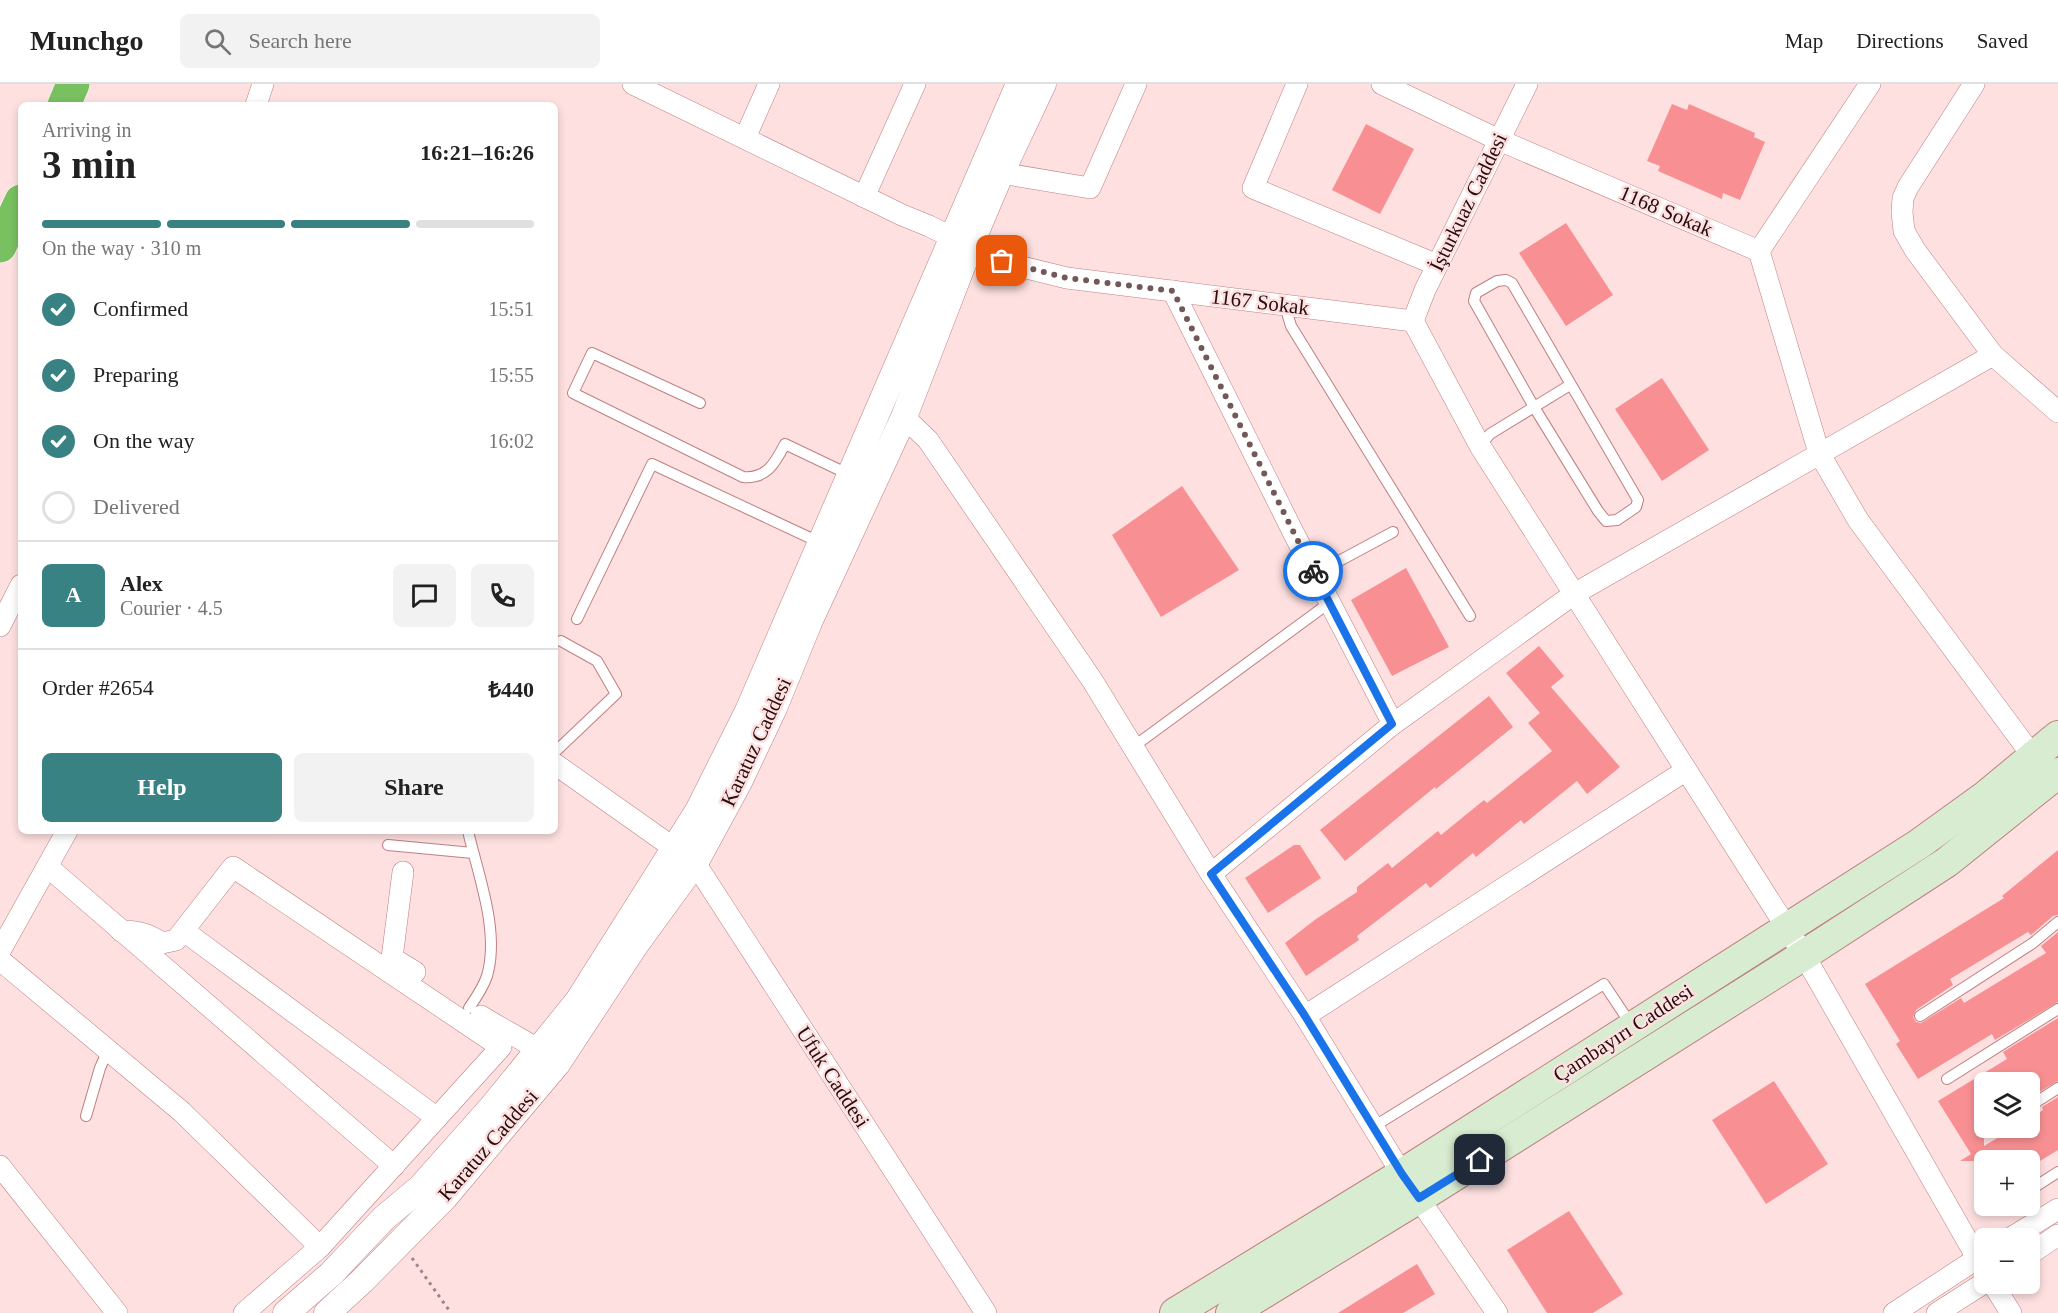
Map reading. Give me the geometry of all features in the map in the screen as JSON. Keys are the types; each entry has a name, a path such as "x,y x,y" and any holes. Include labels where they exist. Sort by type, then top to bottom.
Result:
{"highway":[{"path":"65,102 73,84"},
{"path":"0,246 18,207"}],"main road":[{"name":"Çambayırı Caddesi","path":"1231,1313 1419,1198 1947,862 2046,765 2058,736"},
{"name":"Çambayırı Caddesi","path":"1175,1313 1402,1174 1919,844 1984,797 2046,765"}],"street":[{"path":"257,102 263,84"},
{"name":"1167 Sokak","path":"633,84 864,197 1002,261 1067,278 1413,321"},
{"path":"745,138 769,84"},
{"path":"864,197 915,84"},
{"name":"Karatuz Caddesi","path":"327,1313 445,1197 695,862 744,772 774,708 810,620 904,417 961,242 1019,84"},
{"name":"Karatuz Caddesi","path":"961,242 1001,173 1043,84"},
{"path":"1001,173 1090,188 1136,84"},
{"path":"1297,84 1253,188 1437,265"},
{"name":"1168 Sokak","path":"1382,84 1499,140 1759,251"},
{"name":"İşturkuaz Caddesi","path":"1413,321 1437,265 1527,84"},
{"path":"1870,84 1759,251 1820,453 1858,520 2046,765"},
{"path":"1974,84 1908,187 1903,198 1904,231 1915,250 1993,355 2058,412"},
{"path":"286,1313 331,1274 384,1218 421,1187 492,1107 548,1057 578,1000 698,810 748,711 850,475 961,242"},
{"path":"1173,291 1392,724"},
{"path":"1413,321 1480,446 1804,955 1974,1246"},
{"path":"1211,874 1392,724 1574,594 1993,355"},
{"path":"904,417 928,440 1092,680 1211,874 1305,1016 1402,1174 1497,1313"},
{"path":"0,626 18,591"},
{"name":"Ufuk Caddesi","path":"558,766 695,862 986,1313"},
{"path":"1305,1016 1685,771"},
{"path":"0,951 65,834"},
{"path":"48,867 394,1166"},
{"path":"121,931 148,934 162,943 176,940 233,867 501,1047 320,1247 244,1313"},
{"path":"403,872 392,958 501,1030 548,1057"},
{"path":"184,931 437,1118"},
{"path":"0,960 183,1112 320,1247"},
{"path":"0,1166 117,1313"},
{"path":"2027,1228 2058,1209"},
{"path":"2040,1247 2058,1235"},
{"path":"1894,1313 1974,1265"},
{"path":"1937,1313 1974,1289"},
{"path":"2000,1294 2012,1313"}],"lane":[{"path":"1506,280 1512,283 1570,385 1638,501 1636,507 1617,520 1606,521 1598,511 1534,407 1474,301 1476,293 1497,281 1506,280"},
{"path":"1289,306 1288,316 1291,326 1470,616"},
{"path":"700,403 592,353 573,393 743,477 756,477 769,470 785,444 850,475"},
{"path":"1480,446 1490,434 1570,385"},
{"path":"577,619 652,464 821,543"},
{"path":"1315,574 1392,532"},
{"path":"1133,747 1329,603"},
{"path":"558,749 616,694 597,661 561,641"},
{"path":"469,834 487,907 490,956 484,984 469,1008"},
{"path":"388,845 473,853"},
{"path":"1920,1016 2033,943 2058,922"},
{"path":"1373,1127 1604,984 1632,1027"},
{"path":"1947,1079 2058,1009"},
{"path":"86,1116 100,1068 108,1050"},
{"path":"2040,1100 2058,1088"},
{"path":"2040,1184 2058,1172"}],"path":[{"path":"399,1241 451,1313"}],"building":[{"path":"1672,104 1687,110 1689,104 1755,133 1754,137 1765,142 1740,200 1723,193 1722,199 1658,171 1660,166 1647,161"},
{"path":"1366,124 1414,149 1380,214 1332,190"},
{"path":"1566,223 1613,295 1566,326 1519,253"},
{"path":"1662,378 1709,450 1662,481 1615,409"},
{"path":"1182,486 1239,570 1161,617 1112,535"},
{"path":"1406,568 1449,647 1392,676 1351,600"},
{"path":"1539,646 1564,676 1551,687 1620,767 1587,794 1577,781 1524,824 1521,820 1476,857 1473,853 1430,888 1426,883 1357,936 1359,940 1306,976 1285,943 1357,892 1357,887 1388,863 1392,868 1438,831 1441,835 1484,800 1487,803 1552,751 1528,723 1540,713 1506,673"},
{"path":"1489,696 1513,727 1345,861 1320,830"},
{"path":"1294,845 1300,845 1321,878 1268,913 1245,878"},
{"path":"2058,850 2058,915 2053,916 2031,935 2028,932 1950,979 1953,985 1916,1010 1913,1017 1916,1022 1921,1023 1961,998 1964,1003 2046,953 2041,946 2058,932 2058,1002 1995,1040 1992,1034 1918,1079 1896,1044 1900,1041 1865,984 2004,898 2002,896"},
{"path":"2058,1018 2058,1081 2040,1092 2040,1072 1986,1072 2007,1059 2003,1052"},
{"path":"1974,1079 1974,1138 1984,1138 1984,1146 1997,1138 2040,1138 2042,1107 2058,1097 2058,1150 2040,1161 2040,1150 1974,1150 1974,1161 1960,1161 1971,1154 1938,1101"},
{"path":"1774,1081 1828,1164 1766,1204 1712,1120"},
{"path":"1569,1211 1623,1294 1593,1313 1547,1313 1507,1250"},
{"path":"1417,1264 1435,1294 1403,1313 1338,1313"}],"way so far":[{"path":"1002,261 1067,278 1173,291 1313,571"}],"route":[{"path":"1313,571 1392,724 1211,874 1305,1016 1419,1198 1480,1160"}]}
